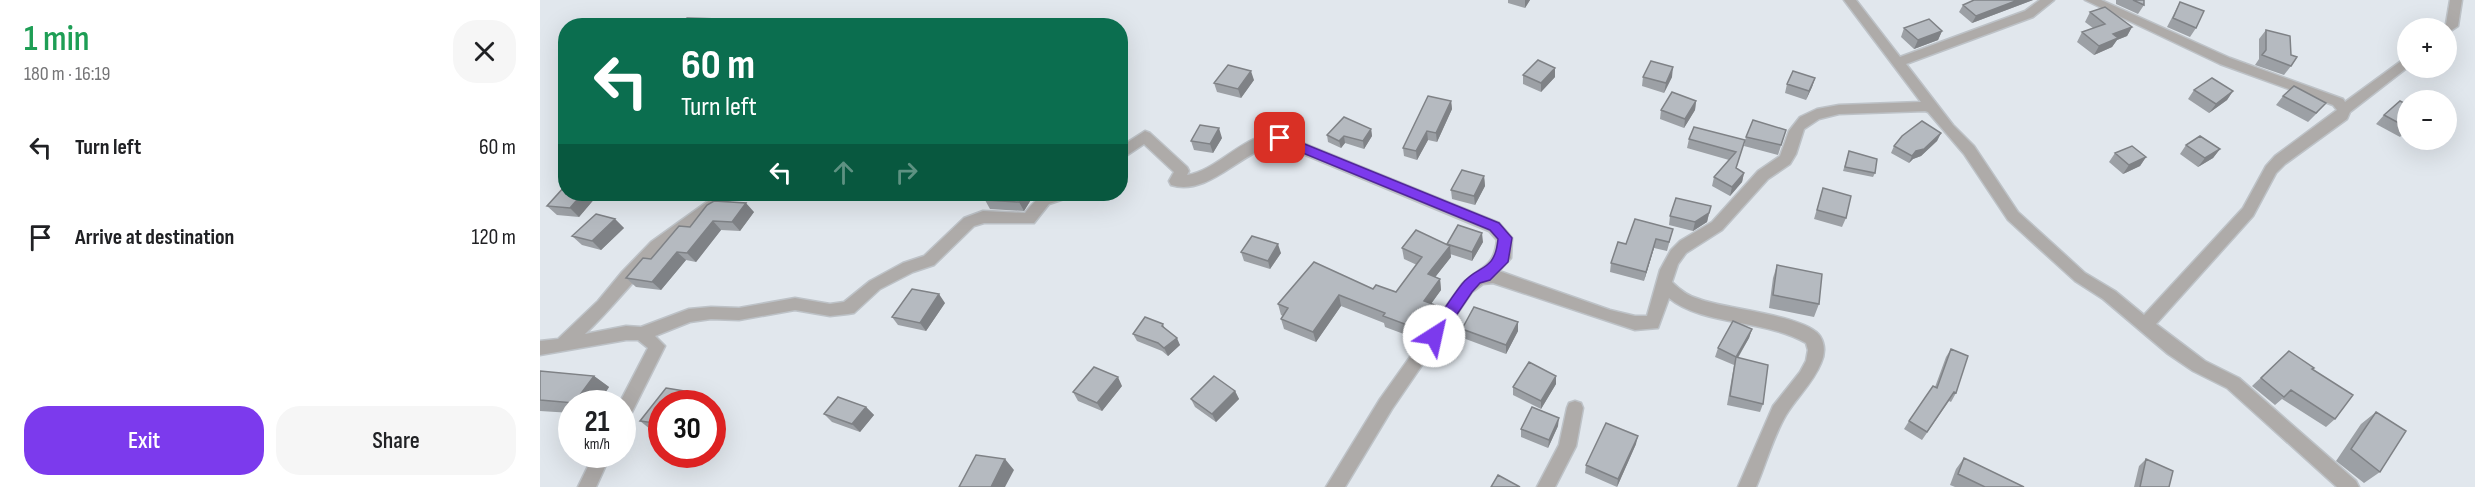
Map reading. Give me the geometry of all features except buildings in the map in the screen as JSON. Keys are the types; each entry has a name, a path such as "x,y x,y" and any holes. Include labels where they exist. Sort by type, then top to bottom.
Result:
{"street":[{"path":"1850,0 1932,107 1974,156 2013,216 2080,277 2109,295 2174,349 2199,366 2233,383 2350,487"},
{"path":"1898,62 2030,14 2048,0"},
{"path":"2091,0 2225,61 2332,100 2344,110"},
{"path":"2453,18 2456,0"},
{"path":"2146,324 2248,212 2271,170 2280,160 2342,116 2344,110 2397,69"},
{"path":"1335,487 1386,404 1475,279 1485,276 1498,277 1610,316 1644,325 1652,322 1657,314 1665,285 1666,270 1676,254 1690,240 1716,227 1762,176 1786,159 1790,154 1793,133 1812,116 1845,109 1932,107"},
{"path":"1128,149 1145,136 1182,171 1176,181 1188,181 1201,179 1214,173 1253,146 1280,138 1494,226 1505,238 1503,258 1485,276"},
{"path":"562,345 604,306 627,276 656,246 718,201"},
{"path":"540,348 627,333 641,334 689,316 711,313 739,314 795,304 830,310 848,308 883,281 908,267 929,261 969,222 983,217 1029,219 1043,201"},
{"path":"1665,285 1672,295 1701,306 1795,329 1813,339 1816,350 1814,362 1806,377 1779,411 1747,487"},
{"path":"635,390 657,346 641,334"},
{"path":"1546,487 1567,446 1575,408"},
{"path":"587,487 596,468"}],"route":[{"path":"1280,138 1494,226 1505,238 1503,258 1485,276 1475,279 1467,288 1434,336"}]}
